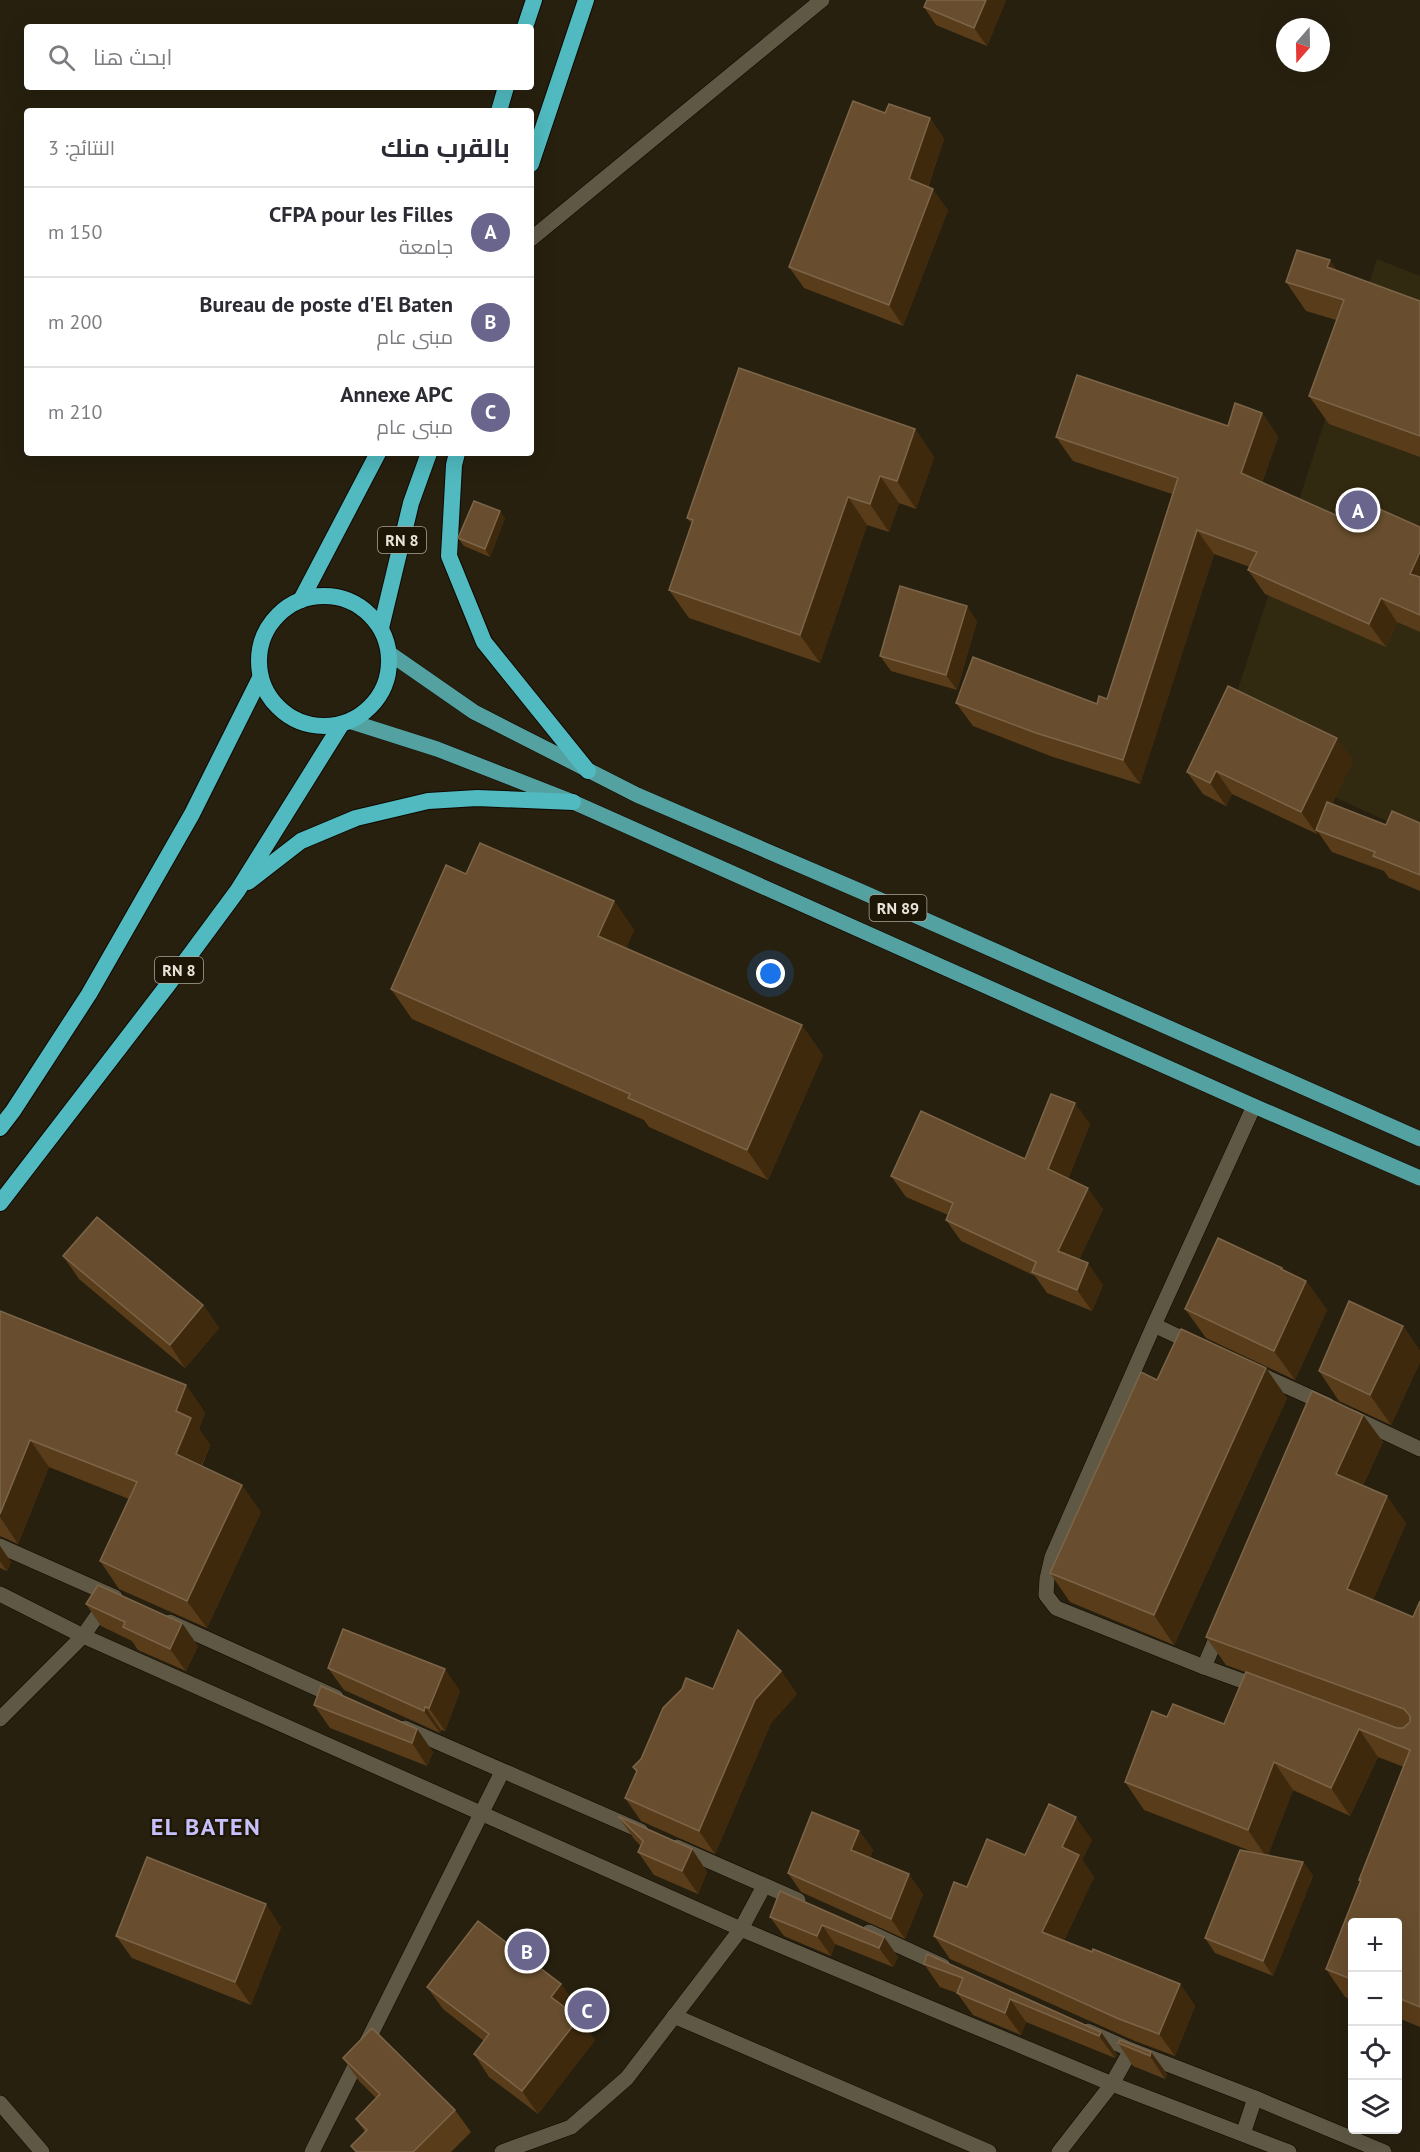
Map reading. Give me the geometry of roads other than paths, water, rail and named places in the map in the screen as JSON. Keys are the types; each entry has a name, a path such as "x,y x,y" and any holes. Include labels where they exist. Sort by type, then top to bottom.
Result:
{"highway":[{"path":"526,24 534,0"},
{"path":"534,155 585,0"},
{"path":"500,108 506,90"},
{"path":"301,600 376,456"},
{"name":"RN 8","path":"381,628 411,502 428,456"},
{"path":"456,456 448,556 484,642 588,771"},
{"path":"315,596 331,596 346,599 366,611 381,628 389,653 388,677 379,699 362,715 345,723 320,727 300,723 282,712 268,697 260,678 258,654 265,631 280,612 301,600 315,596"},
{"path":"0,1128 7,1110 101,974 192,814 260,678"},
{"name":"RN 8","path":"0,1203 238,890 345,723"},
{"path":"238,890 301,841 356,818 428,801 477,798 573,802"}],"main road":[{"name":"RN 89","path":"389,653 474,712 637,795 860,891 1420,1139"},
{"path":"345,723 446,752 573,802 1420,1178"}],"street":[{"path":"534,236 822,0"},
{"path":"1254,1106 1052,1557 1046,1595 1056,1608 1280,1695"},
{"path":"1154,1325 1205,1348"},
{"path":"1246,1367 1315,1406 1420,1449"},
{"path":"0,1546 133,1605"},
{"path":"0,1594 83,1636 741,1929 1112,2084 1289,2152"},
{"path":"0,1719 83,1636 111,1595"},
{"path":"1204,1667 1227,1614"},
{"path":"154,1615 350,1703"},
{"path":"393,1723 807,1905"},
{"path":"312,2152 502,1772"},
{"path":"502,2152 570,2127 627,2078 741,1929 764,1886"},
{"path":"851,1924 958,1973"},
{"path":"674,2016 988,2152"},
{"path":"1077,2026 1384,2152"},
{"path":"1059,2152 1112,2084 1131,2050"},
{"path":"1243,2134 1255,2098"},
{"path":"0,2103 42,2152"}],"place":[{"name":"CFPA pour les Filles","path":"1358,510"},
{"name":"Bureau de poste d'El Baten","path":"527,1951"},
{"name":"Annexe APC","path":"587,2010"}],"district":[{"name":"EL BATEN","path":"206,1826"}]}
